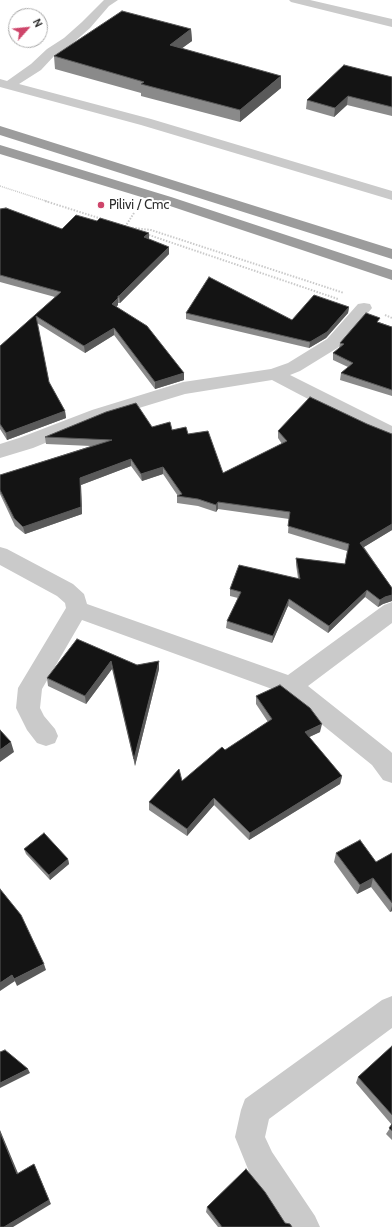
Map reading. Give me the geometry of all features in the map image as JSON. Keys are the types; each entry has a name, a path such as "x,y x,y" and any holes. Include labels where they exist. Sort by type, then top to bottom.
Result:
{"highway":[{"path":"0,130 392,254"},
{"path":"0,149 166,200 392,275"}],"street":[{"path":"5,84 36,67 51,52 68,41 86,25 105,4 112,0"},
{"path":"295,0 392,23"},
{"path":"5,84 146,122 392,196"},
{"path":"0,451 26,443 99,414 183,388 274,374 294,367 334,342 364,308"},
{"path":"274,374 374,426 392,433"},
{"path":"0,555 65,590 76,600 77,609 30,688 28,708 35,722 46,736"},
{"path":"77,609 291,686 381,758 392,772"},
{"path":"291,686 392,612"},
{"path":"304,1227 261,1163 250,1137 256,1110 392,1010"}],"path":[{"path":"0,186 103,220"},
{"path":"344,293 151,230 125,227 392,318"}],"building":[{"path":"122,11 191,29 170,45 281,76 240,110 141,84 144,82 54,56"},
{"path":"344,65 392,77 392,107 348,96 335,108 307,100"},
{"path":"6,208 62,229 76,215 97,221 100,218 149,233 144,237 169,247 118,296 112,304 147,326 184,373 155,382 114,328 84,346 36,316 49,382 65,411 6,433 0,424 0,346 61,292 0,275 0,209"},
{"path":"209,277 292,320 314,295 349,307 327,332 310,342 186,313"},
{"path":"366,313 380,318 377,322 392,327 392,390 341,373 353,363 333,353 344,344 340,343"},
{"path":"310,397 392,434 392,524 360,543 392,588 392,595 380,600 367,590 329,626 289,599 273,636 227,621 241,592 230,589 239,565 300,579 296,558 345,564 349,544 288,526 290,512 218,502 216,505 198,499 177,496 182,494 163,467 141,474 131,459 80,478 81,507 23,527 14,518 0,490 0,475 112,440 45,437 106,412 136,403 152,427 170,422 172,430 186,427 188,434 208,431 223,473 287,441 278,431"},
{"path":"77,639 137,665 159,661 134,759 111,661 85,696 47,678"},
{"path":"280,685 310,708 322,724 305,732 342,776 250,833 214,798 187,829 149,802 179,769 182,781 222,747 225,750 272,719 256,696"},
{"path":"0,730 11,742 0,750"},
{"path":"44,833 68,859 49,875 24,849"},
{"path":"360,840 376,862 392,853 392,903 373,878 360,885 336,853"},
{"path":"0,889 21,915 44,964 14,979 12,975 0,983"},
{"path":"392,1046 392,1115 358,1077"},
{"path":"5,1050 28,1069 0,1083 0,1052"},
{"path":"392,1124 392,1131 389,1128"},
{"path":"0,1132 17,1174 34,1164 49,1200 4,1227 0,1227"},
{"path":"246,1169 265,1192 285,1223 290,1224 292,1227 222,1227 207,1207"}],"place":[{"name":"Pilivi / Cmc","path":"101,205"}]}
